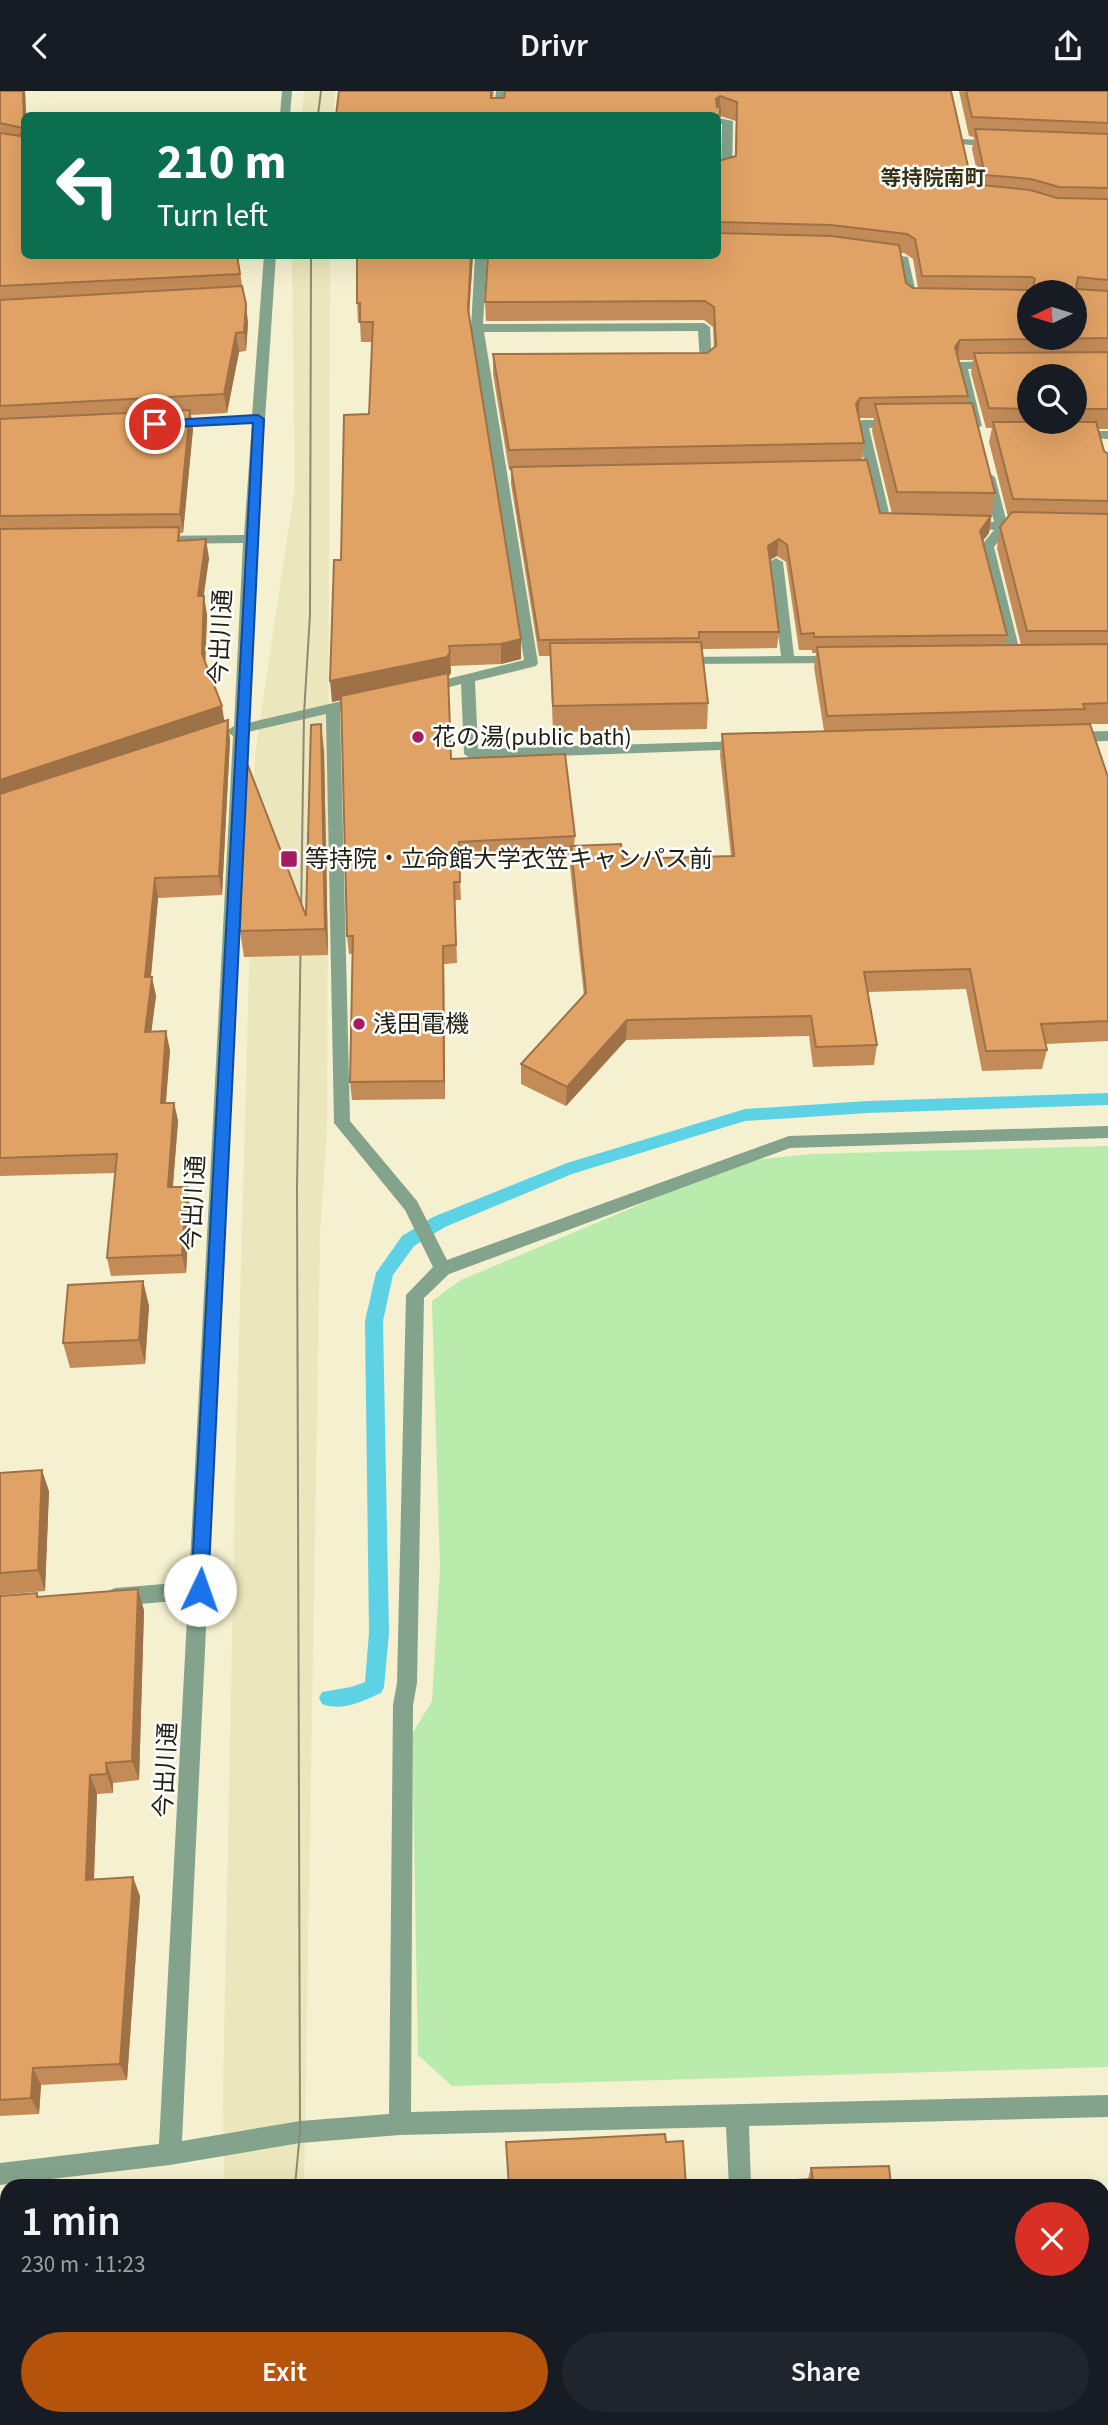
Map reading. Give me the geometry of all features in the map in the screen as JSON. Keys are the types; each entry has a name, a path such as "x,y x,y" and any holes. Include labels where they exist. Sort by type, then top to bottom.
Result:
{"street":[{"path":"285,112 287,91"},
{"path":"498,112 501,91"},
{"path":"721,121 728,121 726,175 721,175"},
{"path":"959,130 963,148 1015,145"},
{"path":"866,254 904,259 912,302 925,302"},
{"name":"今出川通","path":"170,2154 258,419 260,298 269,259"},
{"path":"414,691 538,663 491,367 477,328 481,259"},
{"path":"477,328 704,327 706,366 678,366"},
{"path":"992,435 978,435 968,423 961,366 1014,365"},
{"path":"150,424 258,419"},
{"path":"910,524 885,525 864,470 862,423 912,423"},
{"path":"1059,435 1103,439"},
{"path":"985,462 1002,528"},
{"path":"948,524 1042,528"},
{"path":"1002,528 987,547 1015,660"},
{"path":"139,540 250,539"},
{"path":"776,562 788,660"},
{"path":"666,661 855,660"},
{"path":"468,680 471,754 762,746"},
{"path":"216,737 241,728 360,703"},
{"path":"333,708 342,1123 411,1206 443,1269"},
{"path":"1053,738 1108,736"},
{"path":"400,2124 403,1705 407,1683 415,1295 443,1269 789,1142 1108,1132"},
{"path":"93,1598 200,1590"},
{"path":"0,2173 170,2154 300,2132 400,2124 1108,2106"},
{"path":"737,2116 740,2179"}],"shaded area":[{"path":"304,91 335,91 333,112 302,112"},
{"path":"292,259 330,259 327,1129 320,1234 304,2179 224,2179 223,2094 236,1449 255,754 295,486"}],"green space":[{"path":"1108,1146 1108,2067 452,2086 418,2055 412,1734 432,1701 440,1568 432,1301 461,1280 743,1161 812,1154"}],"building":[{"path":"0,91 23,91 21,128 0,123"},
{"path":"339,91 491,91 491,98 504,98 505,91 951,91 972,184 1030,190 1057,198 1108,199 1108,280 1078,277 1078,280 1035,280 1032,277 922,276 915,239 907,234 831,225 721,222 721,160 736,156 737,102 720,96 716,99 717,107 720,107 720,112 336,112"},
{"path":"966,91 1108,91 1108,123 972,117"},
{"path":"975,129 1108,134 1108,188 1059,187 1031,179 985,175"},
{"path":"0,133 20,136 21,133 21,259 238,259 240,274 0,286"},
{"path":"721,233 831,236 899,245 906,283 913,288 1017,290 1017,339 960,340 955,347 968,396 860,398 856,404 864,443 509,450 493,354 707,353 716,346 714,307 705,301 485,302 488,259 721,259"},
{"path":"357,259 471,259 468,309 521,639 501,644 449,646 447,657 330,681 334,560 341,560 344,415 369,414 373,322 360,322 360,303 357,303"},
{"path":"242,286 246,304 244,332 236,333 224,394 0,406 0,300"},
{"path":"1087,290 1108,291 1108,338 1087,338"},
{"path":"1108,352 1108,409 1087,409 1087,364 1017,364 1017,409 989,408 974,353"},
{"path":"972,403 995,493 897,492 875,404"},
{"path":"190,410 180,514 0,516 0,419"},
{"path":"993,422 1017,422 1017,434 1087,434 1087,422 1096,422 1104,451 1108,454 1108,501 1013,499"},
{"path":"867,460 880,513 991,516 980,531 1007,635 814,637 814,633 801,634 787,545 779,539 768,546 779,632 699,632 699,638 539,640 511,467"},
{"path":"1012,512 1108,514 1108,631 1027,631 1000,527"},
{"path":"179,527 178,541 206,539 198,596 204,596 202,654 222,706 0,780 0,529"},
{"path":"701,642 708,703 553,706 550,643"},
{"path":"1108,644 1108,703 1083,704 1085,709 827,716 817,647"},
{"path":"448,673 451,759 565,754 575,836 459,842 460,882 454,882 456,945 443,946 444,1081 350,1082 353,936 347,936 341,696"},
{"path":"228,720 219,876 155,878 145,977 152,977 145,1032 166,1031 161,1103 174,1103 168,1187 187,1187 182,1255 107,1258 117,1154 0,1158 0,794"},
{"path":"321,724 325,929 240,931 245,758 306,916 311,725"},
{"path":"1090,724 1108,777 1108,1021 1041,1024 1047,1050 986,1051 970,969 864,972 877,1045 816,1047 811,1016 627,1020 567,1087 521,1064 586,993 571,846 621,844 623,859 734,856 722,734"},
{"path":"143,1281 139,1340 63,1343 68,1285"},
{"path":"42,1470 38,1570 0,1573 0,1473"},
{"path":"138,1589 132,1761 106,1763 107,1774 90,1775 86,1880 133,1877 120,2064 33,2068 31,2098 0,2100 0,1596 37,1593 37,1597"},
{"path":"665,2134 666,2142 683,2141 686,2179 509,2179 506,2142"},
{"path":"889,2166 890,2179 813,2179 811,2168"}],"waterway":[{"path":"329,1698 352,1696 374,1687 379,1633 374,1321 385,1273 408,1241 439,1222 567,1169 745,1115 868,1107 1108,1099"}],"tram line":[{"path":"318,112 321,91"},
{"path":"296,2179 300,2132 297,1188 304,714 310,614 311,259"}],"place":[{"name":"花の湯(public bath)","path":"418,737"},
{"name":"等持院・立命館大学衣笠キャンパス前","path":"289,859"},
{"name":"浅田電機","path":"359,1024"}],"district":[{"name":"等持院南町","path":"933,178"}],"route":[{"path":"155,424 258,419 200,1590"}]}
